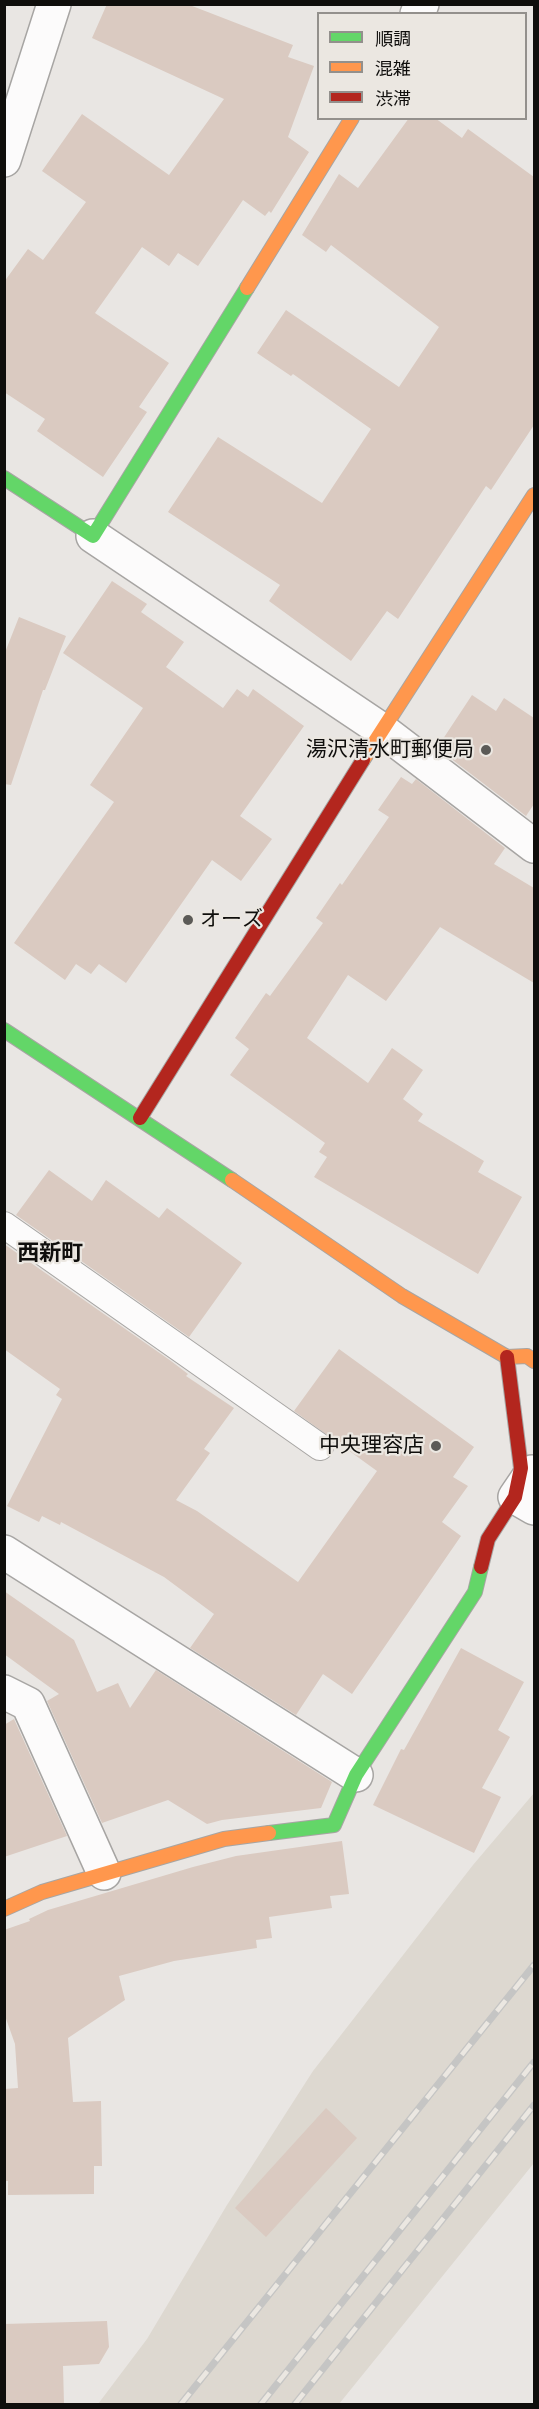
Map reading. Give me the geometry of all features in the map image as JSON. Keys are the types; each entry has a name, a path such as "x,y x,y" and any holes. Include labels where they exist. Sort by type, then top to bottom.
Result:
{"street":[{"path":"4,160 54,4"},
{"path":"93,536 351,120"},
{"path":"4,478 382,730 534,846"},
{"path":"140,1118 382,730 534,495"},
{"path":"4,1030 140,1118 402,1296 507,1357 527,1356 534,1361"},
{"path":"507,1357 525,1503"},
{"path":"4,1909 42,1892 224,1839 334,1825 356,1775 475,1593 488,1539 525,1503 534,1469"},
{"path":"4,1552 356,1775"},
{"path":"4,1692 28,1704 104,1873"}],"lane":[{"path":"4,1225 320,1447"}],"shaded area":[{"path":"534,1793 534,2163 339,2404 98,2404 147,2339 227,2205 313,2071 473,1865"}],"building":[{"path":"107,4 187,4 293,45 288,57 314,66 288,137 309,152 271,213 269,211 265,216 243,200 198,266 178,253 169,266 142,247 95,313 169,363 139,407 147,412 103,477 37,431 45,419 4,392 4,282 28,249 43,260 86,202 42,171 82,114 169,175 224,99 92,38"},
{"path":"408,120 438,120 462,138 468,129 534,177 534,425 491,490 486,486 398,619 387,611 351,661 269,601 280,585 168,512 218,437 322,503 371,429 293,374 291,376 257,353 286,310 399,387 439,327 331,245 326,252 302,235 339,174 358,188"},
{"path":"112,581 147,604 141,612 184,642 166,667 223,708 237,689 248,697 253,689 304,726 240,816 272,839 241,881 212,860 126,983 99,964 91,974 76,964 65,980 14,943 114,802 90,785 143,708 63,653"},
{"path":"19,617 66,636 45,690 43,690 11,785 4,784 4,655"},
{"path":"472,695 496,711 504,698 534,718 534,804 526,816 437,748"},
{"path":"401,777 412,784 416,779 505,848 494,864 534,888 534,983 440,927 386,1001 348,975 307,1038 368,1083 392,1048 423,1070 403,1099 423,1114 418,1121 484,1161 478,1172 522,1197 478,1274 314,1177 327,1157 319,1152 325,1143 230,1075 249,1049 235,1038 266,993 270,996 323,923 316,918 389,817 378,810"},
{"path":"49,1170 92,1201 106,1180 159,1218 167,1208 242,1263 189,1337 16,1215"},
{"path":"4,1244 171,1361 188,1374 186,1376 234,1408 204,1449 210,1453 176,1500 197,1511 298,1582 377,1471 294,1411 339,1349 474,1447 453,1477 468,1486 442,1522 461,1536 352,1694 323,1674 296,1715 190,1648 214,1614 164,1577 61,1522 60,1525 42,1516 39,1522 7,1506 62,1399 56,1395 60,1389 4,1349"},
{"path":"4,1591 74,1640 97,1692 118,1683 130,1708 156,1670 332,1782 321,1808 222,1820 207,1824 168,1800 102,1823 47,1701 59,1694 4,1654"},
{"path":"461,1648 524,1682 498,1730 510,1737 482,1788 501,1797 474,1853 373,1805 401,1749 404,1750"},
{"path":"14,1719 67,1836 4,1857 4,1725"},
{"path":"342,1841 349,1894 330,1896 332,1908 269,1917 272,1938 256,1940 257,1948 174,1961 119,1976 125,2000 68,2038 73,2102 101,2101 102,2166 94,2166 94,2194 8,2195 8,2181 4,2181 4,2089 18,2088 15,2044 4,2013 4,1930 30,1921 29,1919 48,1910 193,1867 236,1856"},
{"path":"326,2108 357,2138 266,2237 235,2208"},
{"path":"107,2321 109,2347 99,2364 63,2366 64,2404 4,2404 4,2324"}],"railway":[{"path":"181,2404 534,1965"},
{"path":"261,2404 534,2062"},
{"path":"295,2404 534,2105"}],"traffic: fast":[{"path":"4,478 93,536 247,288"},
{"path":"4,1030 232,1180"},
{"path":"269,1833 334,1825 356,1775 475,1592 481,1567"}],"traffic: slow":[{"path":"247,288 351,120"},
{"path":"363,760 534,495"},
{"path":"232,1180 402,1296 507,1357 527,1356 534,1361"},
{"path":"4,1909 42,1892 224,1839 269,1833"}],"traffic: jam":[{"path":"140,1118 363,760"},
{"path":"481,1567 488,1539 515,1497 521,1468 507,1357"}],"place":[{"name":"湯沢清水町郵便局","path":"486,750"},
{"name":"オーズ","path":"188,920"},
{"name":"中央理容店","path":"436,1446"}],"district":[{"name":"西新町","path":"50,1254"}]}
